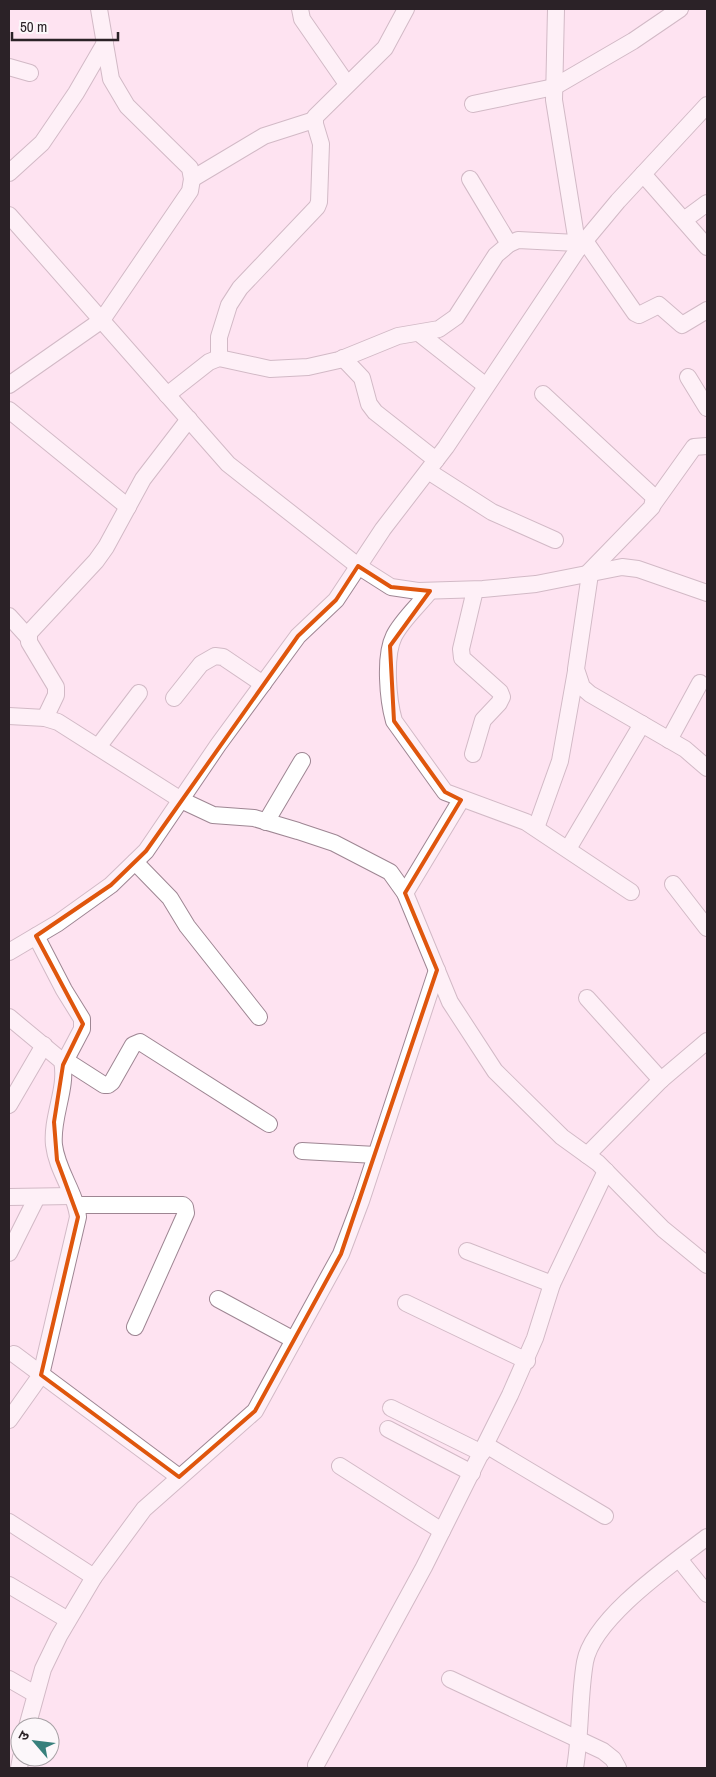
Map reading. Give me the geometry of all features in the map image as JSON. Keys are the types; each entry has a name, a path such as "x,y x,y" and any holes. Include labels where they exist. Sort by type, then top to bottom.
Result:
{"street":[{"path":"9,385 102,320 190,191 192,179 190,168 127,106 111,79 99,9"},
{"path":"300,9 302,19 347,84"},
{"path":"192,179 264,136 314,120 347,84 385,48 406,9"},
{"path":"556,9 554,100 580,244 639,315 659,305 682,325 707,310"},
{"path":"473,104 554,87 633,41 680,9"},
{"path":"9,173 42,143 76,93 104,43"},
{"path":"9,67 30,72"},
{"path":"9,952 111,885 146,851 218,745 298,636 336,600 358,566 432,466 580,244 707,106"},
{"path":"219,358 219,337 229,305 240,288 311,215 319,202 321,144 314,120"},
{"path":"643,174 707,247"},
{"path":"470,179 508,244"},
{"path":"684,220 707,203"},
{"path":"9,215 228,464 358,566 391,587 430,590 475,590 536,584 622,567 638,569 707,593"},
{"path":"168,395 209,362 219,358 270,369 308,367 343,358 398,336 420,334 440,329 456,316 496,255 508,244 518,240 580,244"},
{"path":"420,334 486,386"},
{"path":"343,358 362,378 369,404 375,412 432,466 492,512 555,540"},
{"path":"688,377 707,408"},
{"path":"543,394 649,491 654,496 654,503"},
{"path":"9,410 128,508"},
{"path":"28,637 96,561 143,480 189,419"},
{"path":"536,828 560,761 576,669 588,574 654,503 694,447 707,446"},
{"path":"430,590 394,635 390,646 388,656 394,721 445,792 461,800 509,815 536,828 631,892"},
{"path":"473,754 483,720 499,703 502,697 500,692 462,658 461,649 475,590"},
{"path":"9,616 28,637 56,687 56,695 46,718"},
{"path":"174,698 201,664 215,656 223,657 263,684"},
{"path":"576,669 582,686 590,694 685,749 707,768"},
{"path":"670,740 700,683"},
{"path":"98,747 139,692"},
{"path":"9,716 46,718 58,722 181,800 213,816 254,818 334,843 390,872 405,893 450,1002 495,1070 562,1137 606,1171 663,1229 707,1265"},
{"path":"568,850 642,724"},
{"path":"266,822 302,761"},
{"path":"405,893 461,800"},
{"path":"135,862 170,898 187,926 259,1017"},
{"path":"674,884 707,928"},
{"path":"9,1420 42,1375 78,1217 74,1201 61,1174 54,1144 54,1122 64,1062 82,1029 82,1019 64,990 36,936"},
{"path":"29,1717 44,1669 68,1620 94,1577 134,1520 179,1477 255,1411 341,1254 437,970"},
{"path":"587,998 661,1080"},
{"path":"9,1016 64,1062 104,1085 112,1082 133,1045 140,1042 269,1124"},
{"path":"587,1156 661,1080 707,1041"},
{"path":"9,1105 44,1045"},
{"path":"302,1151 376,1155"},
{"path":"316,1765 442,1531 527,1361 552,1284 606,1171"},
{"path":"9,1197 183,1205 185,1207 186,1213 134,1327"},
{"path":"9,1252 37,1197"},
{"path":"467,1251 552,1284"},
{"path":"218,1299 294,1340"},
{"path":"406,1303 527,1361"},
{"path":"14,1354 179,1477"},
{"path":"392,1408 484,1449 605,1516"},
{"path":"388,1429 472,1473"},
{"path":"340,1466 442,1531"},
{"path":"9,1522 94,1577"},
{"path":"575,1768 586,1660 595,1637 611,1617 707,1537"},
{"path":"679,1559 707,1594"},
{"path":"9,1585 68,1620"},
{"path":"9,1679 35,1694"},
{"path":"450,1679 578,1738 608,1754 618,1768"}],"highlighted area":[{"path":"358,566 391,587 430,591 390,646 394,721 445,792 461,800 405,893 437,970 341,1254 255,1411 179,1477 41,1375 78,1217 57,1160 54,1122 63,1065 83,1024 36,936 111,885 146,851 298,636 336,600"}]}
